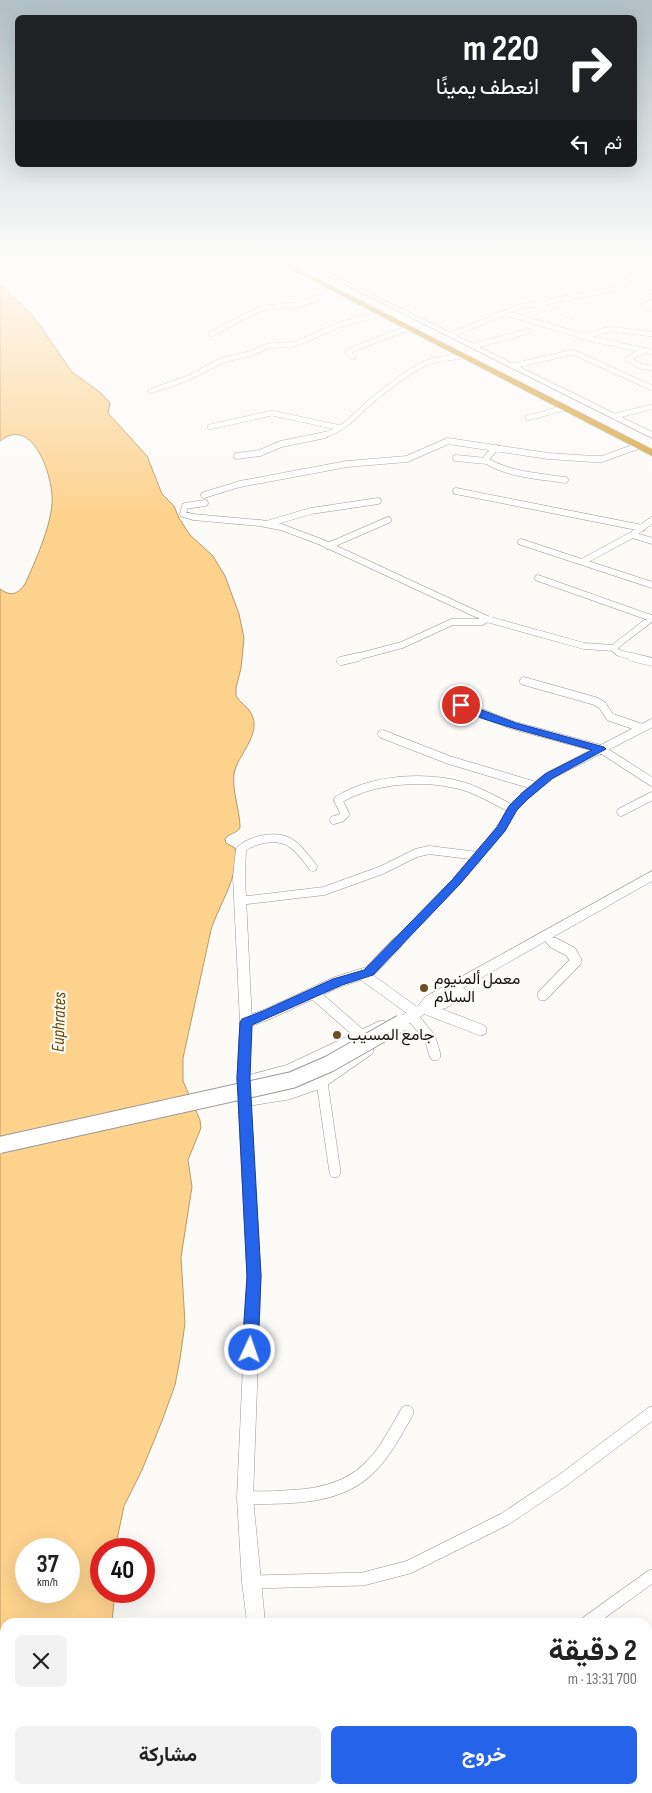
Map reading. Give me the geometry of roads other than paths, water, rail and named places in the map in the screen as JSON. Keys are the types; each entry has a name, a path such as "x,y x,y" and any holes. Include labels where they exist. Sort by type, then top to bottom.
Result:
{"highway":[{"path":"447,348 626,440 635,439 646,446"},
{"path":"457,348 646,446"}],"main road":[{"path":"476,348 652,435"},
{"path":"413,1015 430,1000 652,875"},
{"path":"0,1145 292,1080 329,1064 413,1015 441,1005 550,941 652,885"}],"street":[{"path":"151,391 188,378 223,360 249,354 264,348"},
{"path":"353,357 348,353 357,348"},
{"path":"634,348 652,352"},
{"path":"645,350 628,359 640,366 652,368"},
{"path":"513,366 573,352 652,388"},
{"path":"237,456 260,453 281,444 324,435 341,428 352,421 370,402 418,367 431,361 463,356"},
{"path":"615,416 652,407"},
{"path":"528,418 564,408"},
{"path":"210,428 221,423 272,413 341,428"},
{"path":"204,495 240,484 347,464 407,459 448,441 548,456 593,459 646,446"},
{"path":"487,461 496,448"},
{"path":"456,458 487,461 517,471 565,480"},
{"path":"456,491 642,528"},
{"path":"268,524 311,511 378,501"},
{"path":"205,503 185,506 183,514 193,517 268,524 302,534 487,619 584,646 613,648 619,653 652,662"},
{"path":"328,546 388,520"},
{"path":"582,562 632,536 652,520"},
{"path":"632,536 652,541"},
{"path":"521,542 652,585"},
{"path":"538,578 652,618"},
{"path":"613,648 652,618"},
{"path":"341,662 402,645 452,622 482,622 487,619"},
{"path":"524,680 595,701 602,704 610,718 642,728"},
{"path":"461,705 512,725 601,749 652,782"},
{"path":"246,1022 314,994 337,982 369,972 456,882 501,829 512,809 536,786 549,776 652,723"},
{"path":"382,734 450,760 536,786"},
{"path":"334,820 341,818 345,814 338,800 343,796 403,781 442,781 464,786 512,809"},
{"path":"622,812 652,796"},
{"path":"256,1618 251,1582 246,1498 254,1276 244,1082 246,1022 238,877 241,849 244,845 259,840 288,841 297,848 313,867"},
{"path":"240,902 324,891 402,862 416,853 429,850 478,856"},
{"path":"543,994 576,961 571,952 550,941"},
{"path":"362,974 413,1015 431,1037 435,1055"},
{"path":"314,994 361,1035"},
{"path":"245,1101 288,1094 322,1082 390,1034 413,1015"},
{"path":"244,1082 289,1070 361,1035 413,1015 481,1030"},
{"path":"322,1082 335,1172"},
{"path":"246,1498 299,1496 335,1488 358,1477 390,1442 406,1412"},
{"path":"251,1582 363,1579 409,1568 505,1519 563,1480 652,1413"},
{"path":"594,1618 652,1576"}],"water":[{"name":"Euphrates","path":"0,348 55,348 72,372 101,393 110,403 108,413 147,456 162,494 174,506 190,535 213,556 225,576 239,614 244,638 236,696 250,711 254,721 252,737 234,774 234,788 240,828 225,839 226,843 235,848 236,858 232,879 211,930 183,1058 183,1081 200,1120 201,1128 188,1160 192,1187 181,1257 185,1323 175,1385 142,1470 124,1506 117,1538 90,1538 90,1603 114,1603 112,1618 0,1618 0,589 11,594 20,590 25,584 46,533 52,503 52,492 45,465 39,452 31,442 22,436 12,435 0,441"}],"place":[{"name":"معمل ألمنيوم السلام","path":"424,988"},
{"name":"جامع المسيب","path":"337,1035"}]}
